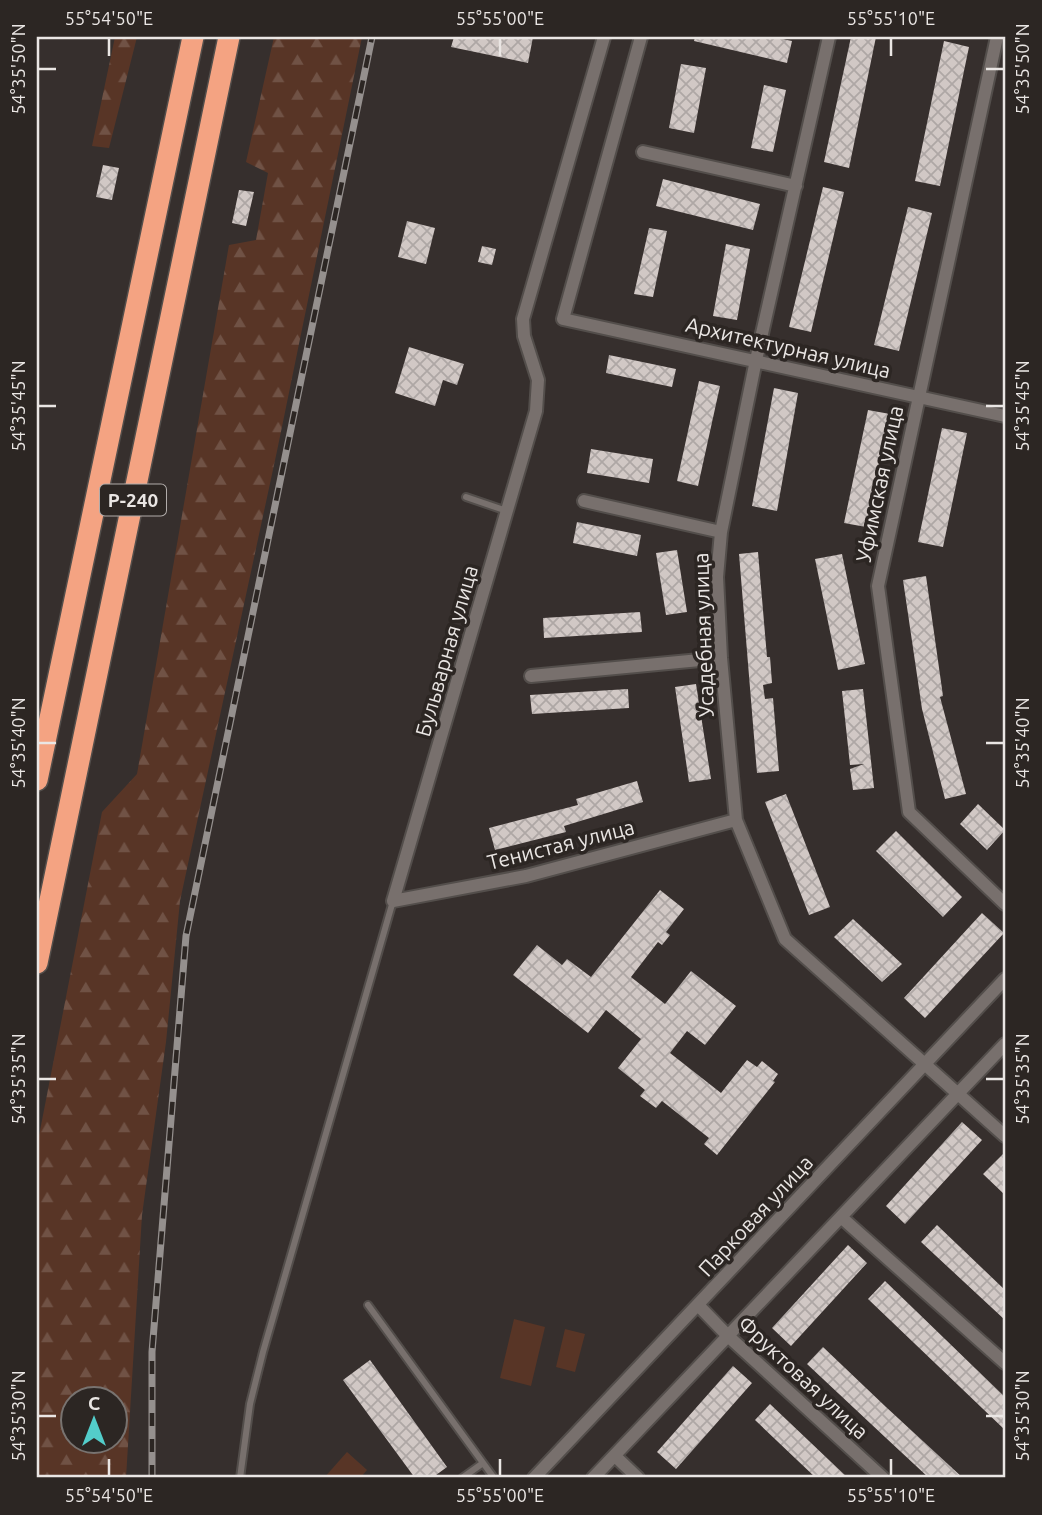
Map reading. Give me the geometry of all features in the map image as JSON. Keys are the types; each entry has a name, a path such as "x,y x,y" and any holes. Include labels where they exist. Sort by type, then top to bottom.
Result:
{"highway":[{"name":"Р-240","path":"37,780 193,37"},
{"name":"Р-240","path":"37,963 229,37"}],"street":[{"name":"Бульварная улица","path":"393,901 536,411 538,380 524,336 523,319 604,37"},
{"name":"Архитектурная улица","path":"642,37 563,319 1005,416"},
{"name":"Усадебная улица","path":"829,37 756,360 721,532 718,577 721,658 736,820 785,939 1005,1136"},
{"name":"Уфимская улица","path":"997,37 878,586 909,812 1005,904"},
{"path":"643,152 796,186"},
{"path":"584,501 721,532"},
{"path":"531,676 721,658"},
{"name":"Тенистая улица","path":"393,901 526,876 736,820"},
{"name":"Парковая улица","path":"534,1478 1005,979"},
{"path":"593,1478 1005,1044"},
{"path":"841,1217 1005,1363"},
{"name":"Фруктовая улица","path":"698,1305 728,1336 883,1478"},
{"path":"614,1456 638,1478"}],"lane":[{"path":"466,497 508,511"},
{"path":"240,1478 250,1404 263,1352 393,901"},
{"path":"368,1305 494,1478"},
{"path":"462,1478 483,1463"}],"green space":[{"path":"115,37 137,37 109,148 92,146"},
{"path":"274,37 362,37 277,451 180,901 166,1042 142,1215 130,1412 130,1386 60,1386 60,1456 127,1456 126,1478 37,1478 37,1146 102,812 137,774 229,245 256,240 268,173 246,162"},
{"path":"514,1319 545,1327 531,1386 500,1378"},
{"path":"565,1329 585,1334 575,1372 556,1367"},
{"path":"347,1452 367,1470 360,1478 324,1478"}],"building":[{"path":"454,37 533,37 528,63 451,47"},
{"path":"695,37 772,37 792,41 787,63 694,41"},
{"path":"851,37 876,37 849,168 824,162"},
{"path":"944,41 969,47 940,186 915,181"},
{"path":"681,64 706,68 694,133 669,128"},
{"path":"764,85 786,90 773,152 751,148"},
{"path":"103,165 119,168 112,200 96,197"},
{"path":"663,179 760,204 753,230 656,206"},
{"path":"823,187 844,192 811,332 789,327"},
{"path":"239,190 254,192 246,226 232,223"},
{"path":"908,207 932,213 899,351 874,345"},
{"path":"407,221 435,228 426,264 398,257"},
{"path":"649,228 667,231 653,297 634,294"},
{"path":"726,244 750,249 737,320 713,316"},
{"path":"482,246 496,249 492,265 478,262"},
{"path":"409,347 464,364 457,385 443,380 435,406 395,393"},
{"path":"609,355 676,369 672,387 606,373"},
{"path":"699,381 720,386 698,486 677,481"},
{"path":"774,388 798,393 777,511 752,506"},
{"path":"868,410 890,414 866,527 844,523"},
{"path":"942,428 967,433 943,547 918,542"},
{"path":"591,449 653,459 649,483 587,473"},
{"path":"577,522 641,535 637,556 573,543"},
{"path":"677,550 687,612 666,615 656,553"},
{"path":"758,552 767,657 770,657 772,683 763,685 765,699 773,698 779,771 757,773 739,554"},
{"path":"842,554 865,664 838,670 815,559"},
{"path":"926,576 943,696 940,697 966,794 945,799 922,709 903,580"},
{"path":"640,612 642,632 544,638 543,618"},
{"path":"696,684 711,779 689,782 675,687"},
{"path":"628,689 629,708 532,714 530,695"},
{"path":"863,689 874,788 853,790 850,769 864,764 850,765 842,691"},
{"path":"637,781 643,802 564,826 566,832 495,850 489,828 578,805 576,799"},
{"path":"786,794 830,907 809,915 765,802"},
{"path":"978,804 1005,830 987,850 960,824"},
{"path":"896,831 962,897 943,917 876,851"},
{"path":"660,890 684,909 666,932 670,935 662,945 658,942 631,977 665,1004 691,971 736,1006 705,1045 687,1031 670,1053 721,1093 747,1060 757,1067 762,1061 778,1074 773,1081 775,1082 717,1155 704,1144 709,1138 662,1101 656,1108 640,1096 645,1090 618,1068 641,1039 606,1010 588,1033 513,975 537,945 562,965 567,959 591,977"},
{"path":"982,913 1004,933 925,1018 904,998"},
{"path":"853,919 902,964 882,982 834,937"},
{"path":"962,1122 982,1140 905,1224 886,1206"},
{"path":"1005,1152 1005,1195 983,1174"},
{"path":"937,1225 1005,1290 1005,1320 921,1242"},
{"path":"848,1245 867,1263 791,1346 772,1328"},
{"path":"885,1281 1005,1397 1005,1430 868,1299"},
{"path":"823,1347 963,1478 929,1478 886,1438 807,1364"},
{"path":"370,1360 447,1467 432,1478 415,1478 343,1380"},
{"path":"733,1366 752,1383 676,1469 657,1452"},
{"path":"770,1404 848,1478 816,1478 755,1420"}],"railway":[{"path":"152,1478 152,1352 186,936 372,37"}]}
